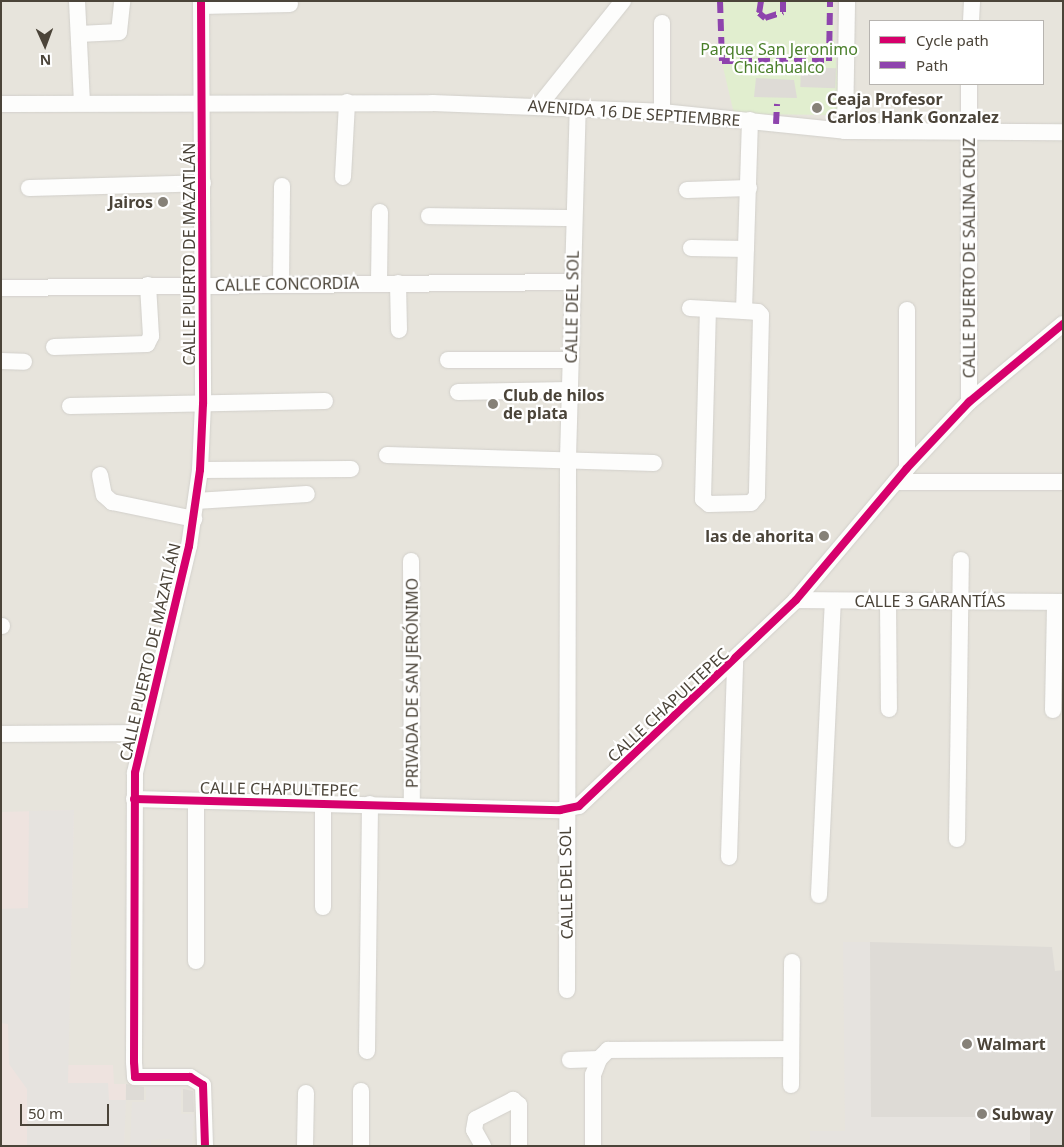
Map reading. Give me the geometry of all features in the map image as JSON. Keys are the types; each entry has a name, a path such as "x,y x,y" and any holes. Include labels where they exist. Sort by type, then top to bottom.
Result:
{"street":[{"path":"77,1 82,103"},
{"path":"79,34 119,32 122,1"},
{"path":"538,107 623,1"},
{"path":"845,131 848,1"},
{"path":"971,20 972,1"},
{"path":"201,4 290,4"},
{"name":"CALLE PUERTO DE MAZATLÁN","path":"201,4 204,102 203,404 200,470 194,519 143,733 134,799 134,1076 190,1077 199,1081 206,1097 205,1146"},
{"path":"662,23 662,112"},
{"name":"CALLE PUERTO DE SALINA CRUZ","path":"969,85 969,402"},
{"path":"343,178 347,102"},
{"name":"AVENIDA 16 DE SEPTIEMBRE","path":"1,104 347,102 578,108 662,112 845,131 1063,132"},
{"name":"CALLE DEL SOL","path":"567,990 565,810 568,458 578,108"},
{"path":"744,311 750,120"},
{"path":"30,188 203,183"},
{"path":"281,284 282,186"},
{"path":"687,190 749,188"},
{"path":"380,212 380,283"},
{"path":"429,216 574,218"},
{"path":"691,248 746,249"},
{"name":"CALLE CONCORDIA","path":"1,288 572,282"},
{"path":"398,283 399,330"},
{"path":"54,347 149,342 148,285"},
{"path":"690,308 708,309 744,311 758,312 761,318 757,496 751,503 709,504 703,499 708,309"},
{"path":"907,310 908,468"},
{"name":"CALLE CHAPULTEPEC","path":"134,799 565,810 590,798 735,661 796,600 908,468 969,402 1063,324"},
{"path":"448,360 571,360"},
{"path":"1,361 24,362"},
{"path":"458,392 570,390"},
{"path":"70,406 325,401"},
{"path":"387,456 568,458 654,463"},
{"path":"200,470 352,469"},
{"path":"100,475 104,495 112,502 194,519"},
{"path":"896,482 1063,482"},
{"path":"196,501 307,494"},
{"path":"957,839 961,560"},
{"name":"PRIVADA DE SAN JERÓNIMO","path":"411,561 412,805"},
{"name":"CALLE 3 GARANTÍAS","path":"796,600 1059,602"},
{"path":"819,895 833,601"},
{"path":"888,601 889,709"},
{"path":"1053,710 1059,602"},
{"path":"729,857 735,661"},
{"path":"1,734 143,733"},
{"path":"196,800 196,961"},
{"path":"323,803 323,907"},
{"path":"367,1051 370,804"},
{"path":"791,1085 792,962"},
{"path":"570,1060 599,1058 616,1048 791,1049"},
{"path":"593,1146 592,1088 599,1058"},
{"path":"361,1091 361,1146"},
{"path":"305,1146 306,1093"},
{"path":"483,1146 474,1130 476,1119 513,1100 519,1104 520,1146"}],"shaded area":[{"path":"1,1 1063,1 1063,1146 1,1146"},
{"path":"74,810 68,1065 113,1065 114,1084 126,1084 124,1146 1,1146 1,812"},
{"path":"74,810 68,1083 108,1083 109,1100 126,1100 124,1146 27,1146 27,1089 9,1064 8,1024 1,1023 1,909 28,908 29,811"},
{"path":"843,942 870,942 871,1117 1030,1117 1030,1146 810,1146 810,1131 845,1131"},
{"path":"146,1085 181,1087 181,1114 194,1114 192,1146 170,1146 170,1139 151,1140 151,1146 130,1146 132,1102 146,1102"}],"green space":[{"name":"Parque San Jeronimo Chicahualco","path":"721,1 832,1 840,115 734,114 723,67"}],"building":[{"path":"801,67 836,68 835,88 800,87"},
{"path":"756,78 794,80 797,98 754,97"},
{"name":"Walmart","path":"870,942 1052,947 1055,971 1063,970 1063,1146 1030,1146 1030,1117 871,1117"},
{"path":"126,1084 144,1087 144,1100 126,1100"},
{"path":"183,1089 193,1091 194,1112 183,1112"}],"marked path":[{"path":"720,1 722,61 829,61 830,1"},
{"path":"761,1 759,13 765,18 783,12 783,1"},
{"path":"776,124 777,104"}],"cycle path":[{"path":"201,1 203,404 200,470 189,546 135,773 134,1062 135,1077 190,1077 203,1085 205,1146"},
{"path":"134,799 560,810 579,806 796,600 907,468 969,402 1063,324"}],"place":[{"name":"Ceaja Profesor Carlos Hank Gonzalez","path":"817,108"},
{"name":"Jairos","path":"163,202"},
{"name":"Club de hilos de plata","path":"493,404"},
{"name":"las de ahorita","path":"824,536"},
{"name":"Walmart","path":"967,1044"},
{"name":"Subway","path":"982,1114"}]}
